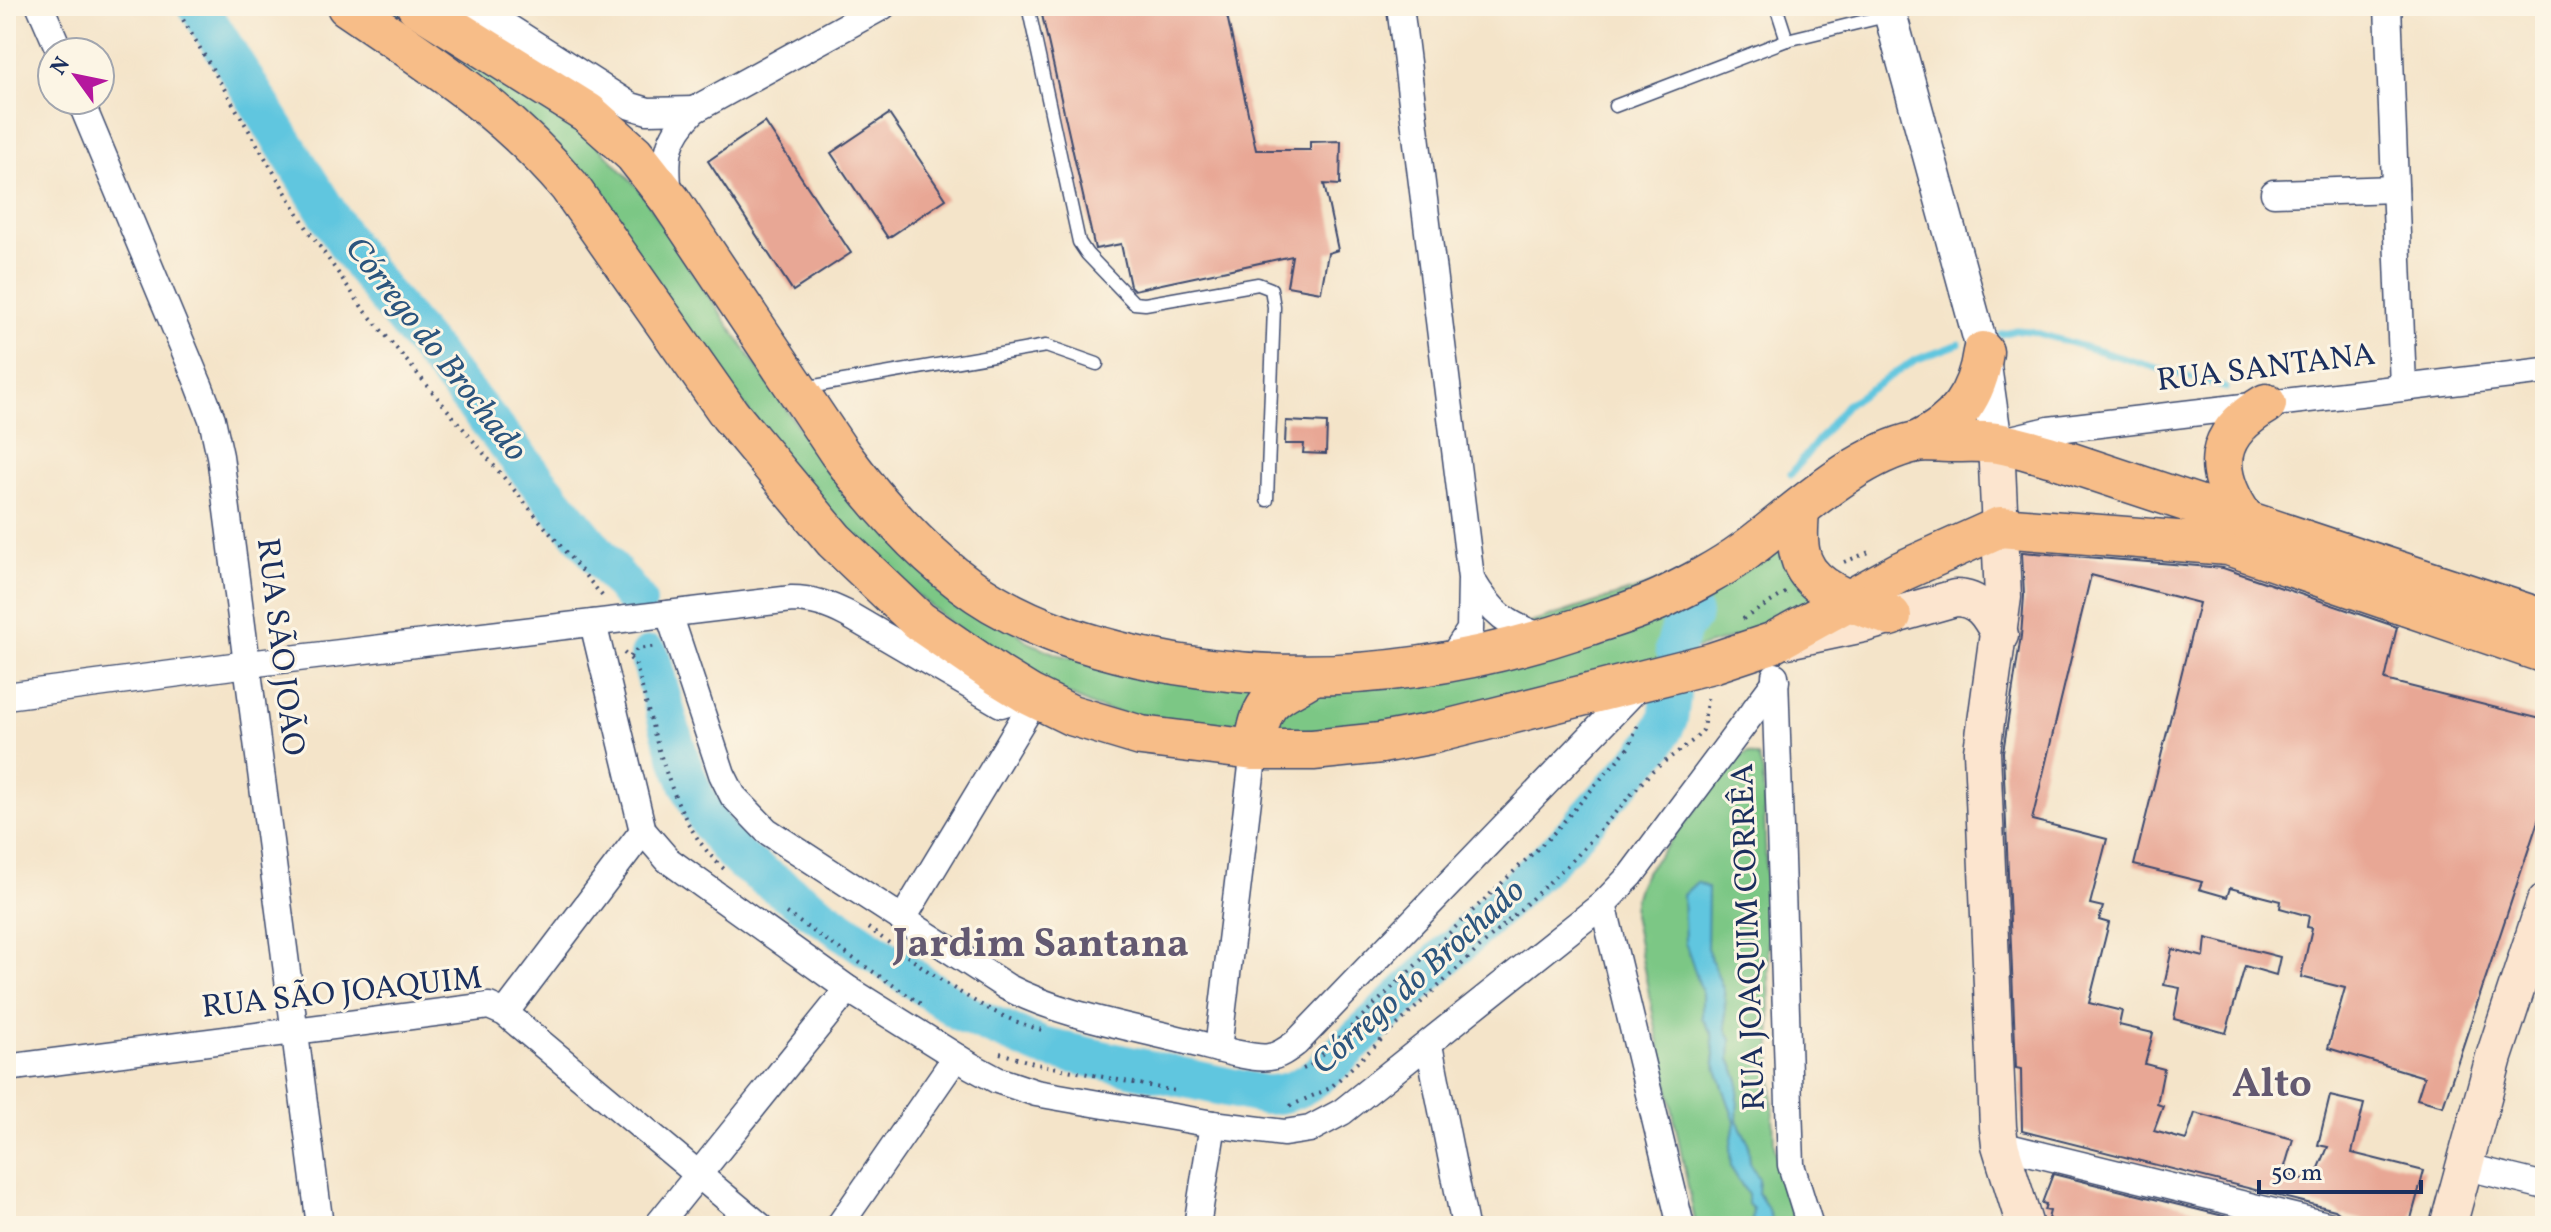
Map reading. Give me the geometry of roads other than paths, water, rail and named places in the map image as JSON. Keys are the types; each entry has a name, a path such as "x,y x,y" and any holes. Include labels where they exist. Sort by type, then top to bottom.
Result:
{"main road":[{"path":"347,6 462,85 539,151 569,186 730,415 834,540 919,621 1033,697 1071,715 1141,736 1254,750 1313,750 1381,743 1644,696 1946,600 1963,598 1983,608 2000,635"},
{"path":"417,6 588,113 634,154 670,200 861,482 953,576 990,602 1034,626 1108,650 1201,669 1310,677 1381,672 1449,662 1549,639 1659,600 1696,581 1741,554 1864,464 1917,442 1951,422 1964,407 1980,371 1983,352"},
{"path":"2244,519 2225,488 2221,459 2225,445 2241,420 2266,404"},
{"path":"1917,442 1996,443 2056,458 2545,620"},
{"path":"1996,443 2003,597 1982,751 2000,1145 2025,1226"},
{"path":"1799,510 1798,547 1803,564 1823,584 1848,600 1891,616"},
{"path":"1772,656 1848,600 1902,571 2000,527 2228,545 2545,653"},
{"path":"1254,750 1258,724 1266,704 1310,677"},
{"path":"2448,1226 2494,1057 2545,902"}],"street":[{"path":"40,6 53,36"},
{"path":"475,6 508,15 631,106 648,111 694,110"},
{"path":"670,200 667,150 677,129 694,110 883,6"},
{"path":"1400,6 1471,578 1470,630 1449,662"},
{"path":"2388,6 2403,387"},
{"path":"1889,11 1983,352 1996,443"},
{"name":"RUA SÃO JOÃO","path":"87,116 212,419 220,456 320,1226"},
{"path":"2274,193 2395,189"},
{"name":"RUA SANTANA","path":"1996,443 2049,430 2545,371"},
{"path":"1471,578 1484,601 1496,613 1519,629 1549,639"},
{"path":"6,696 248,664 808,599 847,614 1001,704 1033,697"},
{"path":"669,614 722,774 733,796 767,831 1030,999 1061,1010 1266,1058 1296,1043 1644,696"},
{"path":"601,622 643,831 668,860 848,989 997,1080 1036,1093 1213,1124 1284,1133 1310,1129 1342,1112 1603,904 1631,875 1772,656"},
{"name":"RUA JOAQUIM CORRÊA","path":"1772,656 1791,1165 1810,1226"},
{"path":"902,920 1033,697"},
{"path":"1218,1049 1254,750"},
{"name":"RUA SÃO JOAQUIM","path":"6,1068 489,1006 505,1013 643,831"},
{"path":"1603,904 1681,1226"},
{"path":"657,1226 848,989"},
{"path":"505,1013 760,1226"},
{"path":"1429,1045 1465,1226"},
{"path":"839,1226 956,1057"},
{"path":"1197,1226 1213,1124"},
{"path":"2000,1145 2331,1226"},
{"path":"2463,1166 2545,1186"}],"lane":[{"path":"1028,6 1079,242 1087,254 1134,303 1145,304 1258,284 1271,289 1274,307 1267,500"},
{"path":"1776,6 1787,40"},
{"path":"1615,106 1787,40 1889,11"},
{"path":"796,389 1046,346 1097,364"}],"water":[{"path":"1697,882 1708,888 1707,948 1724,991 1726,1029 1731,1040 1730,1059 1739,1080 1737,1120 1748,1142 1750,1163 1759,1179 1758,1193 1767,1207 1773,1226 1756,1226 1748,1195 1731,1168 1730,1150 1735,1122 1715,1064 1712,1034 1702,1018 1702,992 1685,942 1683,895"}],"waterway":[{"name":"Córrego do Brochado","path":"198,6 349,247 382,292 637,602"},
{"name":"Córrego do Brochado","path":"2001,334 2016,330 2030,331 2226,388"},
{"name":"Córrego do Brochado","path":"1791,474 1846,405 1915,360 1959,344"},
{"name":"Córrego do Brochado","path":"1675,648 1681,629 1692,614"},
{"name":"Córrego do Brochado","path":"650,656 673,739 693,792 722,840 742,861 963,1013 1042,1047 1264,1095 1295,1089 1322,1072 1563,846 1656,743 1668,719 1671,696"}],"district":[{"name":"Jardim Santana","path":"1041,946"},
{"name":"Alto","path":"2272,1086"}]}
